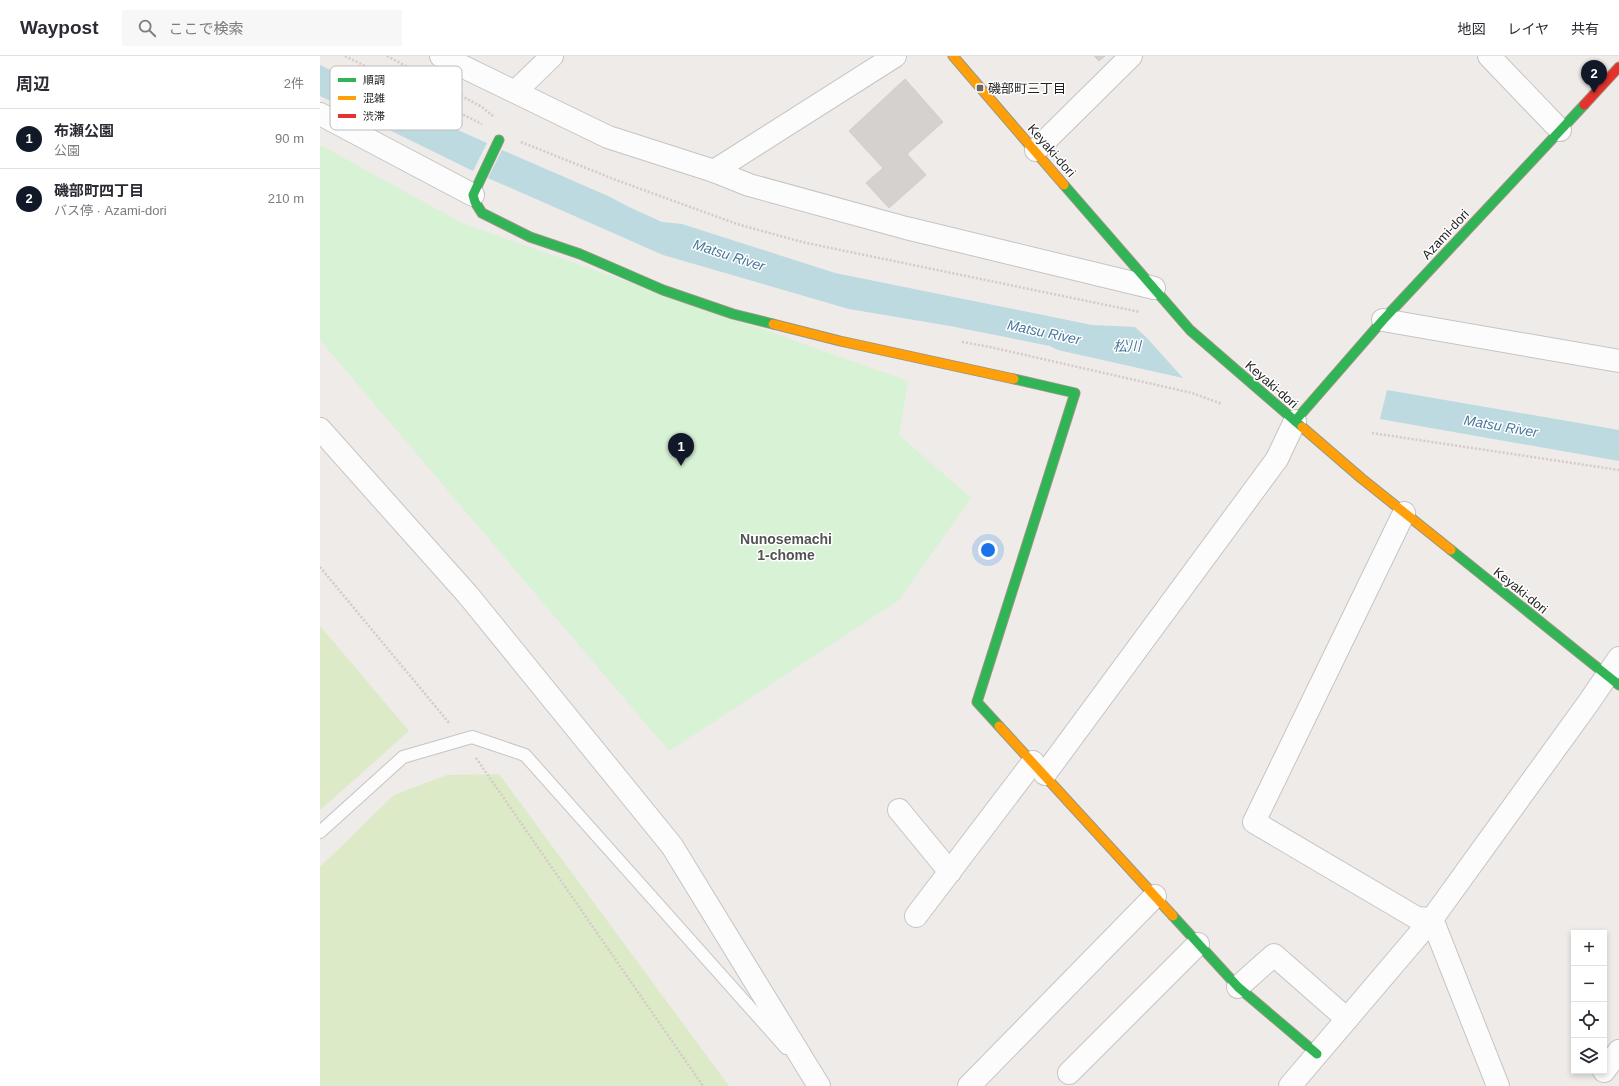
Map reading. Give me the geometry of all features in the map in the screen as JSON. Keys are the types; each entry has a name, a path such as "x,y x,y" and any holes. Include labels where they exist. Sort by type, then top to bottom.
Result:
{"street":[{"path":"441,56 516,91 608,137 714,171 749,185 1161,296"},
{"path":"516,91 552,56"},
{"path":"714,171 895,56"},
{"name":"Keyaki-dori","path":"953,56 1036,150 1190,330 1361,478 1613,680"},
{"path":"1036,150 1131,56"},
{"path":"1489,56 1560,130"},
{"name":"Azami-dori","path":"1295,422 1383,320 1619,67"},
{"path":"320,114 330,119"},
{"path":"350,130 474,195"},
{"path":"499,140 474,195 474,202 482,213 530,237 580,254 663,290 733,314 840,341 1075,393 977,702 1238,987 1317,1054"},
{"path":"1383,320 1619,361"},
{"path":"916,916 950,872 1039,768 1277,459 1295,422"},
{"path":"320,429 468,595 672,846 817,1083"},
{"path":"1404,513 1254,822 1417,918 1432,919"},
{"path":"1290,1086 1432,919 1613,680 1619,658"},
{"path":"899,810 950,872"},
{"path":"969,1086 1155,896"},
{"path":"1432,919 1498,1086"},
{"path":"1069,1073 1198,944"},
{"path":"1238,987 1274,955 1347,1019"},
{"path":"1607,1067 1619,1051"}],"lane":[{"path":"320,832 403,757 472,737 525,755 817,1083"}],"path":[{"path":"387,56 405,66"},
{"path":"462,97 482,108 504,126 499,140"},
{"path":"960,342 990,347 1192,393 1222,404"},
{"path":"1372,433 1619,470"},
{"path":"320,567 463,739 703,1086"}],"green space":[{"path":"320,145 464,224 908,381 899,435 971,498 899,600 669,751 320,340"},
{"path":"320,626 409,731 320,810"},
{"path":"499,774 729,1086 320,1086 320,867 394,795 447,775"}],"water":[{"path":"320,65 330,70 330,101 320,96"},
{"path":"389,130 458,130 487,143 473,171"},
{"name":"松川","path":"502,150 608,196 662,222 682,224 835,273 1092,325 1135,327 1183,378 1058,350 1050,346 950,326 849,309 663,255 488,178"},
{"name":"Matsu River","path":"1387,390 1619,430 1619,461 1380,419"}],"building":[{"path":"1094,56 1105,56 1099,61"},
{"path":"905,79 943,122 907,154 926,175 889,208 866,183 883,168 849,131"}],"traffic: fast":[{"path":"1295,421 1383,320 1584,105"},
{"path":"499,140 473,195 475,202 482,213 530,237 580,254 663,290 733,314 773,324"},
{"path":"1064,185 1190,330 1302,427"},
{"path":"999,726 977,702 1075,393 1014,379"},
{"path":"1451,550 1619,685"},
{"path":"1173,916 1238,987 1317,1054"}],"traffic: slow":[{"path":"953,56 1064,185"},
{"path":"773,324 840,341 1014,379"},
{"path":"1302,427 1361,478 1451,550"},
{"path":"999,726 1173,916"}],"traffic: jam":[{"path":"1584,105 1619,67"}],"place":[{"name":"磯部町三丁目","path":"980,88"},
{"name":"磯部町四丁目","path":"1594,93"},
{"name":"布瀬公園","path":"681,466"}],"district":[{"name":"Nunosemachi 1-chome","path":"786,548"}]}
